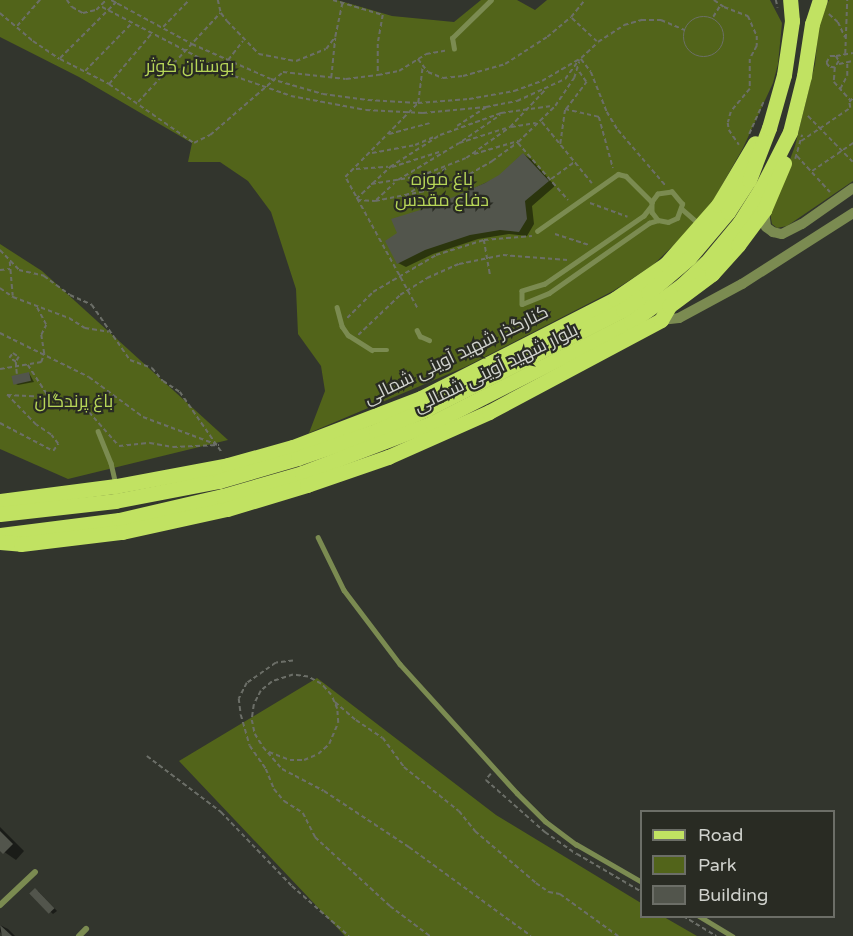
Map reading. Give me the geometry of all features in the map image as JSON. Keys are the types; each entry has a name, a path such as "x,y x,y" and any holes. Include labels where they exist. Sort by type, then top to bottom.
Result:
{"main road":[{"name":"بلوار شهید آوینی شمالی","path":"0,514 115,501 219,482 298,458 376,431 486,381 623,310 648,293 689,258 721,220 749,180 784,75 792,21 790,0"},
{"name":"بلوار شهید آوینی شمالی","path":"0,535 119,520 223,496 302,473 382,444 482,400 631,322 682,285 706,263 740,222 798,135 812,24 823,6"},
{"name":"کنارگذر شهید آوینی شمالی","path":"0,501 116,486 228,465 293,447 370,418 470,374 615,298 666,264 718,205 772,114"},
{"path":"0,542 21,544 123,532 227,509 388,457 468,422 661,321 669,306 712,274 764,210 798,135"}],"street":[{"path":"764,210 766,227 782,234 802,224 853,188"},
{"path":"661,321 679,318 742,284 853,213"},
{"path":"0,905 35,872"},
{"path":"79,936 86,929"}],"lane":[{"path":"454,49 452,38 491,0"},
{"path":"537,231 615,175 626,176 651,204 658,220"},
{"path":"682,209 673,220 658,220 649,223 549,293 522,304 522,291 545,284 637,221 662,192 672,192 680,199 682,209 701,226"},
{"path":"337,308 342,326 353,340 372,350 387,350"},
{"path":"417,330 420,336 429,340"},
{"path":"98,431 111,463 116,486"},
{"path":"318,537 344,590 400,664 517,793 545,821 576,844 640,881"},
{"path":"702,918 732,936"}],"path":[{"path":"16,27 40,0"},
{"path":"67,0 72,7 84,13 102,7 106,0"},
{"path":"111,0 192,44 271,79 323,94 368,100 418,103 469,99 514,91 542,81 581,58"},
{"path":"60,59 118,0"},
{"path":"163,28 189,0"},
{"path":"218,0 220,13 243,41 259,54 296,61 326,49 335,37"},
{"path":"333,0 383,15 378,44 378,75"},
{"path":"418,58 428,72 443,78 482,72 505,64 525,52 571,17 585,0"},
{"path":"714,0 748,16 758,41 750,59 750,89 731,112 728,123 729,130 741,148 744,142"},
{"path":"776,0 781,16"},
{"path":"845,54 848,0"},
{"path":"331,78 335,37 342,3"},
{"path":"712,18 721,5"},
{"path":"823,6 838,22 845,38"},
{"path":"102,7 234,76 266,88 320,103 408,113 486,107 517,101 545,90 565,79 581,58 598,42 624,25 642,20 661,20 685,30"},
{"path":"0,13 60,59 109,84 194,143 210,135 266,88 271,79 283,72 331,78 378,75 399,71 418,58 454,49"},
{"path":"137,104 220,13"},
{"path":"571,17 598,42"},
{"path":"699,17 712,18 722,27 724,41 722,47 712,56 705,58 692,54 684,43 685,30 693,20 699,17"},
{"path":"86,71 132,22"},
{"path":"109,84 153,33"},
{"path":"227,60 243,41"},
{"path":"818,65 826,63 830,56 853,53"},
{"path":"836,56 838,64"},
{"path":"356,200 375,201 404,196 469,175 519,142 555,106 581,58"},
{"path":"581,58 591,72 607,111 625,138 672,192"},
{"path":"793,165 798,135 820,128 850,108 852,99 834,82 835,68 838,64 853,61"},
{"path":"840,88 848,76 847,62"},
{"path":"826,63 829,67 835,68"},
{"path":"417,308 345,177 356,169 418,103 423,65"},
{"path":"560,144 566,109 586,82 577,69"},
{"path":"404,196 434,174 470,155 510,127 545,90"},
{"path":"320,103 323,94"},
{"path":"469,99 470,109"},
{"path":"748,136 764,101"},
{"path":"454,128 501,114 555,106"},
{"path":"371,153 415,145 440,135 486,107"},
{"path":"566,109 598,117 607,111"},
{"path":"375,201 396,181 459,143 501,114"},
{"path":"805,123 807,115 853,162"},
{"path":"598,117 615,175"},
{"path":"459,143 510,127 540,121"},
{"path":"540,121 596,189"},
{"path":"388,134 430,123"},
{"path":"356,200 390,167 440,135"},
{"path":"470,155 519,142"},
{"path":"519,142 573,206"},
{"path":"811,172 853,143"},
{"path":"356,169 390,167 448,149"},
{"path":"796,155 831,193 838,188"},
{"path":"550,179 574,162"},
{"path":"370,184 396,181 455,163"},
{"path":"581,200 637,221"},
{"path":"342,326 373,292 436,255 484,240 536,235 537,231"},
{"path":"555,234 597,248"},
{"path":"484,240 490,275"},
{"path":"0,250 19,270 44,276 70,295 86,300 100,315 130,360 152,368 163,381 180,392 196,418 219,445 228,465"},
{"path":"353,340 406,290 443,270 487,257 525,255 576,262"},
{"path":"10,261 13,297"},
{"path":"0,270 11,269"},
{"path":"0,288 13,297 69,318 86,328 110,332"},
{"path":"0,369 17,364 41,362 44,354 41,335 46,325 35,305"},
{"path":"0,333 89,377 142,417 219,445"},
{"path":"17,364 17,374"},
{"path":"28,364 49,397"},
{"path":"0,423 53,451 58,444 51,435 24,414 7,395 49,397 75,403 89,412 118,446 150,443 173,447 219,445"},
{"path":"293,660 276,663 247,683 239,699 250,746 266,769 274,789 284,801 303,813 315,837 390,906 430,936"},
{"path":"531,936 409,847 324,791 282,769 259,741 252,720 257,698 266,686 286,676 308,677 321,684 334,702 383,738 404,767 459,812 475,831 536,883 549,892 560,894 618,936"},
{"path":"269,752 282,759 297,761 312,757 324,749 333,738 338,723 334,702"},
{"path":"147,756 221,812 292,886 349,936"},
{"path":"686,918 716,936"}],"green space":[{"name":"باغ موزه دفاع مقدس","path":"0,0 337,0 392,16 454,22 481,0 517,0 535,10 547,0 770,0 782,23 778,64 773,83 743,148 713,201 684,235 653,265 613,291 465,367 309,433 325,391 321,366 298,334 296,289 271,212 248,181 220,162 188,162 192,143 79,77 0,37"},
{"path":"829,0 853,0 853,181 787,226 777,228 772,224 770,213 795,146 815,64 819,24"},
{"name":"باغ پرندگان","path":"0,244 42,271 228,440 68,479 0,449"},
{"path":"317,678 496,815 640,902 640,918 666,918 697,936 345,936 179,761"}],"building":[{"path":"523,153 549,181 525,201 527,219 519,232 500,230 470,235 425,250 397,264 385,241 397,233 391,219 433,206 485,183 499,175"},
{"path":"29,372 31,381 13,385 11,376"},
{"path":"0,831 13,844 3,854 0,851"},
{"path":"35,888 54,908 49,914 29,894"},
{"path":"0,925 12,936 2,936"}],"park label":[{"name":"بوستان کوثر","path":"190,66"}]}
